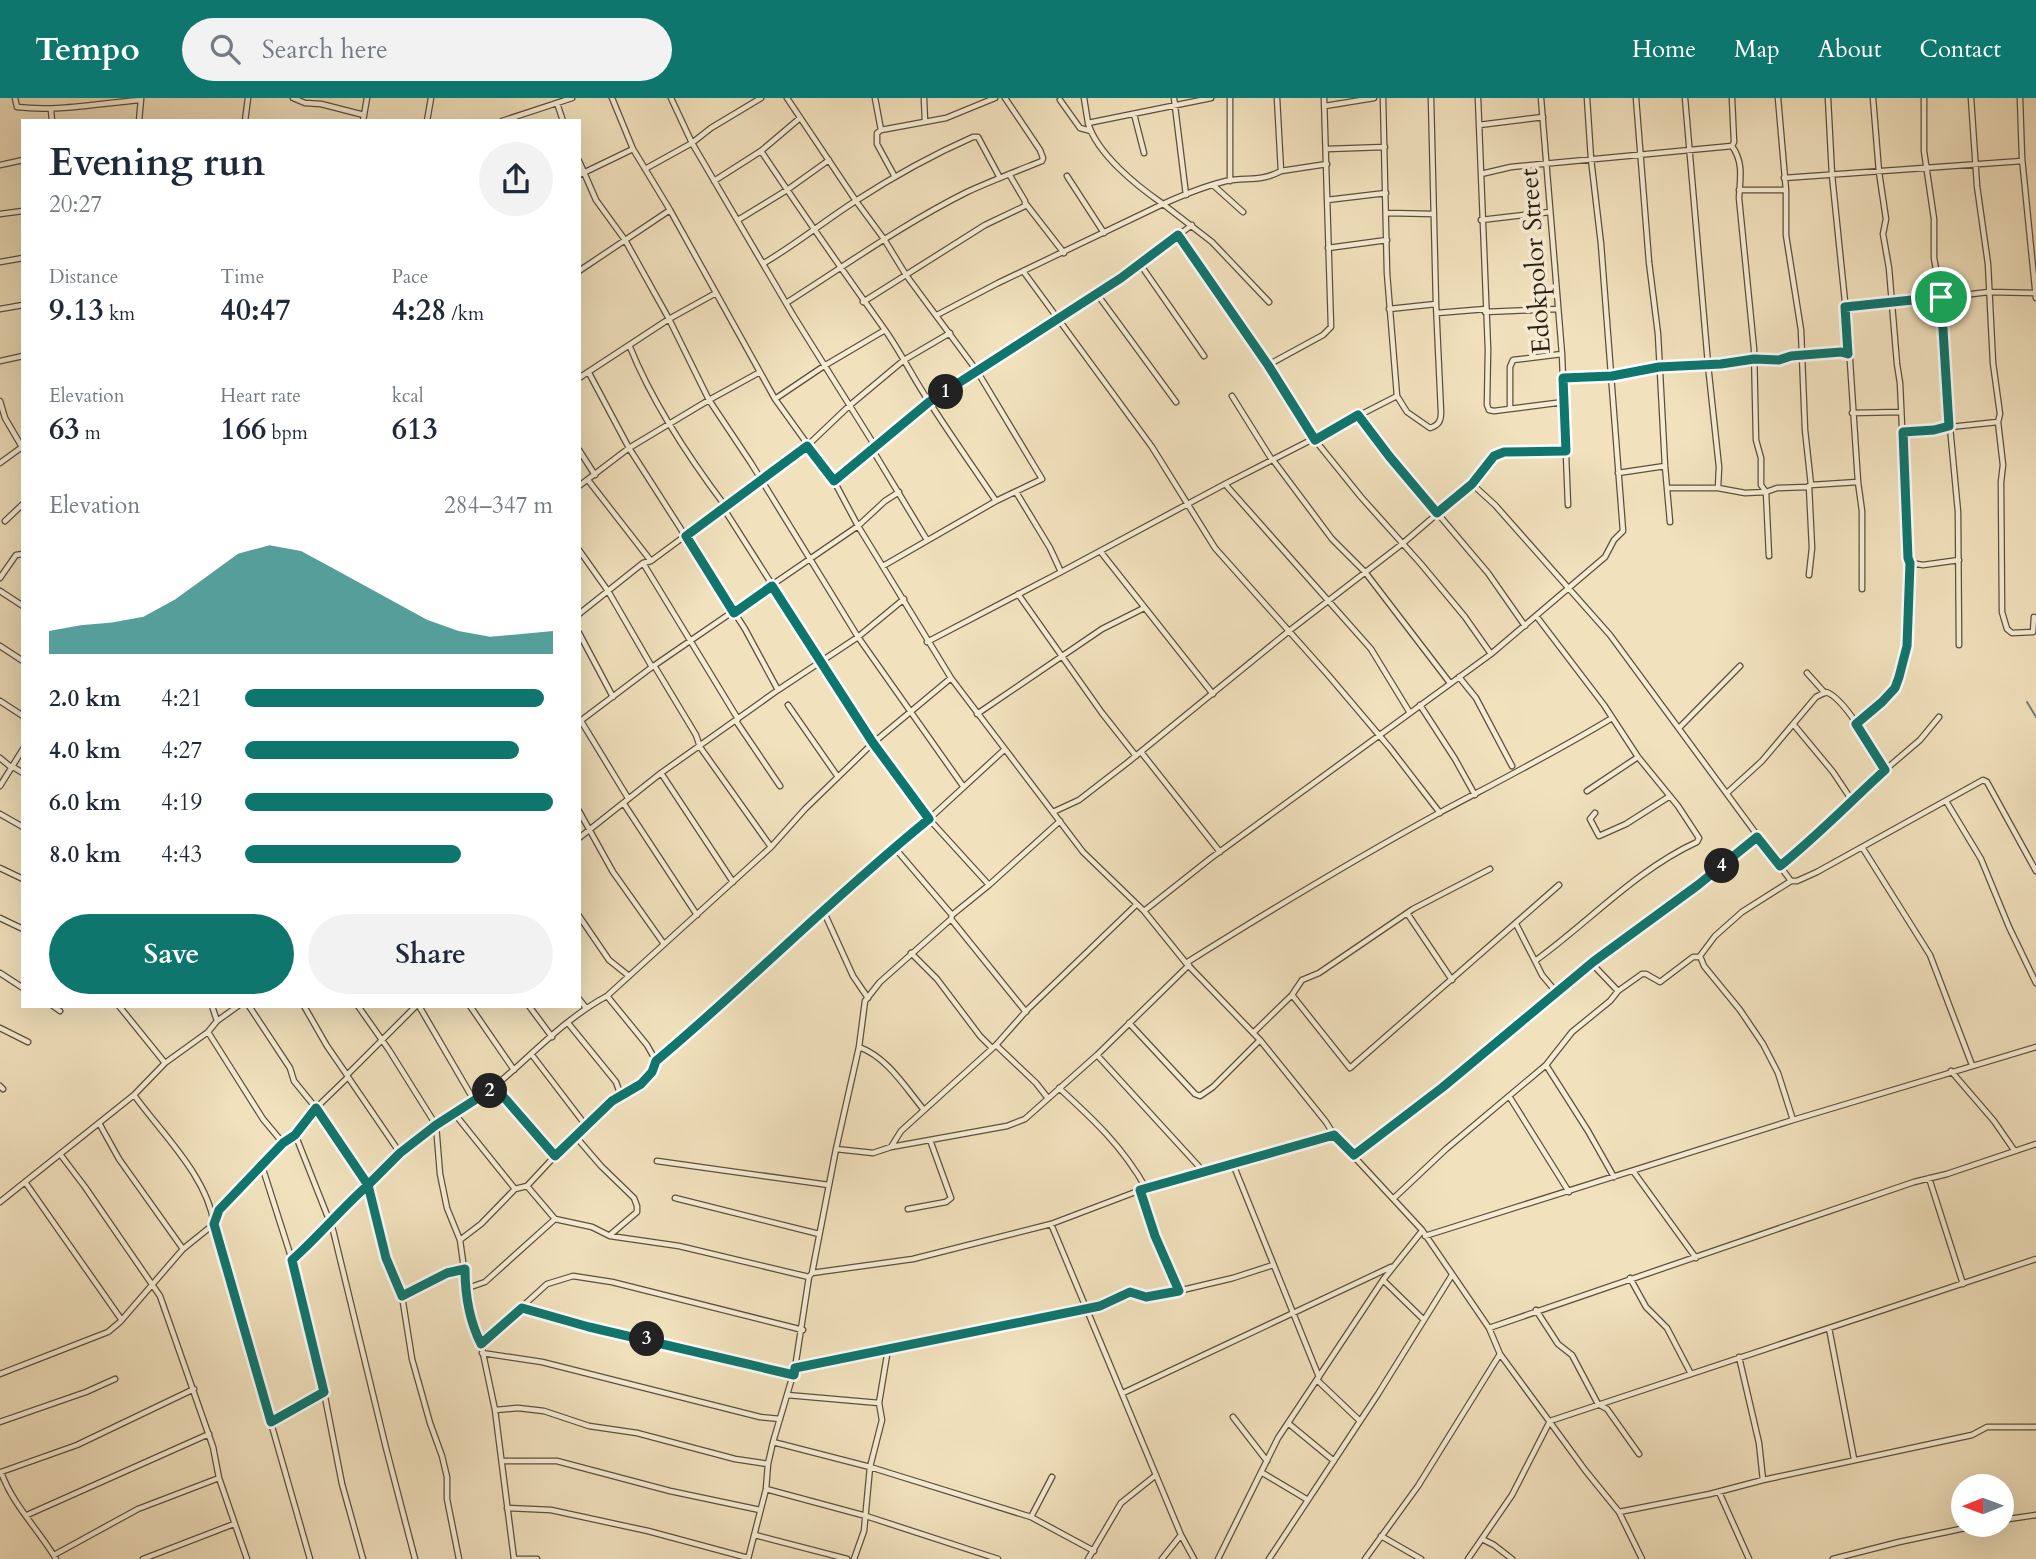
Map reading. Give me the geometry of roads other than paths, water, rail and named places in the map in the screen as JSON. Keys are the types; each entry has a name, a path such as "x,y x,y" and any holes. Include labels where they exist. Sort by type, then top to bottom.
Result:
{"street":[{"path":"15,98 17,107 51,110 141,99 139,119"},
{"path":"245,119 248,98"},
{"path":"293,98 363,118 366,98"},
{"path":"427,119 431,98"},
{"path":"512,119 572,98"},
{"path":"612,98 633,149 775,399 834,481 858,526 951,678 1093,863 1144,911 1187,964 1260,1040 1334,1135 1423,1233 1489,1328 1500,1353 1619,1511 1642,1559"},
{"path":"671,98 714,181 927,540"},
{"path":"645,169 692,143 710,128 761,98"},
{"path":"787,98 906,275 978,371 1042,479 996,500 883,566"},
{"path":"875,98 881,130"},
{"path":"924,98 925,122"},
{"path":"895,177 875,138 881,130 946,118 979,101 995,98"},
{"path":"786,303 884,239 967,192 1042,161 1043,158 1005,98"},
{"path":"1084,98 1088,123 1098,144 1129,177 1192,225 1231,261 1269,302"},
{"path":"1174,98 1186,195"},
{"path":"1088,123 1210,98"},
{"path":"1230,98 1230,181"},
{"path":"1277,98 1281,171"},
{"path":"1268,365 1323,335 1331,327 1324,98"},
{"path":"1325,106 1374,98"},
{"path":"1383,98 1389,309 1397,396 1407,412 1430,428 1437,426 1441,420 1431,98"},
{"path":"1478,98 1488,349 1487,405 1489,410 1494,411 1564,402"},
{"name":"Edokpolor Street","path":"1541,98 1562,354 1568,505"},
{"path":"1144,911 1537,617 1605,556 1623,531 1587,98"},
{"path":"1636,98 1670,522"},
{"path":"1685,98 1718,488"},
{"path":"1732,98 1732,146 1739,156 1742,184 1739,190 1754,359 1756,440 1761,458 1762,485 1766,492 1769,556"},
{"path":"1778,98 1786,190 1786,235 1801,330 1812,533 1809,575"},
{"path":"1828,98 1832,175 1862,511 1862,589"},
{"path":"1856,724 1895,688 1899,677 1907,646 1910,563 1900,383 1883,234 1886,219 1873,98"},
{"path":"1924,98 1924,151 1934,219 1936,245 1933,250 1941,297 1958,512 1959,645"},
{"path":"1971,98 1982,234 1988,264 1993,363 2000,414 1998,422 2003,465 2002,612 2007,629 2011,633 2033,632 2034,617 2036,618"},
{"path":"1845,307 1989,292 2035,295 2022,161 2020,98"},
{"path":"1060,100 1080,128 1091,131"},
{"path":"557,103 562,119"},
{"path":"51,110 52,119"},
{"path":"1134,114 1144,153"},
{"path":"1479,125 1543,117"},
{"path":"714,181 761,150 800,118"},
{"path":"764,263 895,177 976,136 1000,178"},
{"path":"1481,174 1499,169 1732,146"},
{"path":"1326,149 1385,147"},
{"path":"633,149 582,174 596,200 625,240 669,319 709,400 858,637 963,786"},
{"path":"761,150 863,302 885,330 929,402 996,500"},
{"path":"738,220 829,160"},
{"path":"0,166 21,161"},
{"path":"1784,178 2022,161"},
{"path":"937,316 1023,271 1163,204 1213,184 1252,181 1281,171 1327,164"},
{"path":"1009,174 1026,204 1064,253"},
{"path":"1067,176 1104,233"},
{"path":"1213,184 1243,212"},
{"path":"1739,190 1786,190"},
{"path":"1327,200 1386,193"},
{"path":"863,302 985,225 1026,204"},
{"path":"581,269 670,210"},
{"path":"0,214 21,211"},
{"path":"1481,220 1550,212"},
{"path":"1387,213 1434,214"},
{"path":"834,481 929,402 1097,294 1192,225"},
{"path":"1178,235 1268,365 1315,440 1360,498 1465,617 1490,654"},
{"path":"1328,248 1387,240"},
{"path":"0,262 21,258"},
{"path":"1140,264 1203,356"},
{"path":"1023,271 1152,447 1215,548 1380,736 1440,813"},
{"path":"581,378 669,319 716,293"},
{"path":"1097,294 1176,401"},
{"path":"1389,309 1436,304"},
{"path":"0,309 21,306"},
{"path":"1437,313 1558,309"},
{"path":"775,399 885,330"},
{"path":"581,612 643,563 651,561 807,446 904,360 950,333"},
{"path":"630,347 643,379 693,463 725,508 873,743 929,819 989,885"},
{"path":"1563,378 1612,376 1659,367 1708,365 1754,359 1779,360 1841,352 1848,354"},
{"path":"1510,409 1510,368 1513,360 1562,354"},
{"path":"0,361 21,356"},
{"path":"581,485 629,448 760,372"},
{"path":"589,373 629,448 745,629 778,690"},
{"path":"1232,396 1272,460 1332,539 1365,572 1450,683"},
{"path":"928,642 1397,396"},
{"path":"0,401 5,418 21,444"},
{"path":"1852,413 1901,412"},
{"path":"1358,415 1389,456 1488,573 1525,626"},
{"path":"1903,432 1998,422"},
{"path":"0,463 21,448"},
{"path":"1053,812 1079,800 1139,754 1289,631 1402,544 1472,484 1494,456 1504,452 1566,451"},
{"path":"581,453 595,475"},
{"path":"1618,473 1665,466"},
{"path":"589,480 651,561"},
{"path":"1668,488 1718,488 1745,493 1858,482"},
{"path":"1225,484 1371,649 1410,713"},
{"path":"1472,484 1495,505 1610,635 1791,881"},
{"path":"581,721 654,667 858,526 899,492"},
{"path":"1016,492 1050,548 1060,572"},
{"path":"5,522 21,506"},
{"path":"1100,551 1213,694"},
{"path":"581,553 608,591 696,735 700,747 771,847"},
{"path":"0,578 16,555 21,554"},
{"path":"1910,563 1923,565 1959,560"},
{"path":"643,563 780,786"},
{"path":"0,591 21,605"},
{"path":"1018,594 1061,656 1220,852"},
{"path":"581,836 624,804 628,797 778,690 858,637 904,599"},
{"path":"977,714 1102,629 1144,608"},
{"path":"1535,961 1644,874 1697,842 1698,835 1537,617"},
{"path":"581,637 612,697"},
{"path":"0,646 21,660"},
{"path":"1680,727 1740,666"},
{"path":"1807,673 1825,692 1836,698 1885,770"},
{"path":"1458,677 1476,698 1512,766"},
{"path":"292,1260 400,1153 436,1125 495,1087 586,1008 607,996 771,847 805,809 873,743 951,678"},
{"path":"1727,793 1762,761 1816,697 1825,692"},
{"path":"0,701 21,715"},
{"path":"788,705 838,777"},
{"path":"1420,705 1475,795"},
{"path":"1780,866 1809,842 1851,799 1920,740 1939,717"},
{"path":"836,1149 873,1153 891,1147 1018,1123 1097,1055 1187,964 1322,880 1612,718"},
{"path":"581,724 628,797"},
{"path":"1794,724 1851,799"},
{"path":"460,1240 481,1224 515,1189 527,1186 612,1101 641,1084 652,1072 656,1061 1004,750"},
{"path":"0,786 21,752"},
{"path":"1587,791 1638,757"},
{"path":"0,758 21,772"},
{"path":"661,773 733,882"},
{"path":"1700,957 1715,936 1742,912 1791,881 1797,881 1862,847 1982,780 1987,782 2036,871"},
{"path":"1595,813 1590,819 1599,836 1626,824 1670,796"},
{"path":"1946,801 1981,859 2036,984"},
{"path":"624,804 697,915"},
{"path":"0,814 21,827"},
{"path":"581,814 613,872 664,944"},
{"path":"507,1508 551,1510 648,1531 748,1558 766,1489 773,1442 794,1375 819,1234 859,1047 865,1001 880,982 911,953 1060,821"},
{"path":"1354,1155 1443,1087 1593,962 1698,885 1757,837"},
{"path":"894,847 1026,1012"},
{"path":"1862,847 1930,955 1972,1065"},
{"path":"0,867 21,878"},
{"path":"1253,1033 1292,995 1302,980 1319,973 1407,913 1490,869"},
{"path":"1292,995 1350,1068 1559,886"},
{"path":"891,1147 901,1131 994,1047 1026,1012 1136,905"},
{"path":"823,910 853,976 868,998"},
{"path":"1407,913 1452,980"},
{"path":"0,918 21,928"},
{"path":"581,919 610,960 629,976"},
{"path":"1516,924 1542,975 1557,993"},
{"path":"911,953 937,979 980,1036 1036,1083 1047,1097"},
{"path":"1394,1198 1446,1149 1546,1065 1565,1038 1611,1001 1618,991 1642,974 1660,982 1693,957 1700,957"},
{"path":"1700,957 1763,1044 1778,1073 1793,1120"},
{"path":"1593,962 1597,970 1618,991"},
{"path":"0,973 21,987"},
{"path":"607,996 647,1045 656,1061"},
{"path":"581,1002 586,1008"},
{"path":"56,1008 60,1011"},
{"path":"121,1008 165,1063"},
{"path":"213,1008 217,1021"},
{"path":"0,1202 134,1095 165,1063 208,1032 217,1021 235,1008"},
{"path":"250,1008 289,1068 294,1081 316,1108 368,1185 386,1258 402,1296 412,1359 447,1477 447,1499 459,1559"},
{"path":"305,1008 327,1046 400,1153"},
{"path":"359,1008 428,1108 436,1125 440,1174 447,1208 460,1240 472,1326 481,1344 495,1410 514,1559 537,1559"},
{"path":"0,1374 108,1332 183,1249 214,1224 219,1210 283,1143 295,1135 316,1108 381,1039 416,1008"},
{"path":"419,1008 475,1102"},
{"path":"471,1008 514,1070"},
{"path":"530,1008 552,1038"},
{"path":"568,1023 616,1082 621,1096"},
{"path":"1129,1023 1195,1094 1200,1096 1213,1087 1260,1040"},
{"path":"0,1028 28,1042"},
{"path":"208,1032 262,1119 283,1143"},
{"path":"859,1047 879,1058 923,1110"},
{"path":"1218,1559 1261,1472 1289,1423 1383,1280 1423,1233 1569,1192 1793,1120 2036,1047"},
{"path":"532,1055 587,1128"},
{"path":"1097,1055 1204,1171"},
{"path":"1546,1065 1588,1130 1614,1177"},
{"path":"1951,1071 1994,1121 2014,1150"},
{"path":"495,1087 555,1156"},
{"path":"1059,1088 1130,1160 1143,1189 1155,1236 1179,1291"},
{"path":"134,1095 205,1192 211,1207 310,1559"},
{"path":"1509,1096 1569,1192"},
{"path":"454,1113 515,1189"},
{"path":"99,1123 119,1159 183,1249"},
{"path":"295,1135 330,1225 415,1559"},
{"path":"527,1186 555,1219 592,1227 610,1236 679,1247 811,1275 913,1259 1051,1224 1143,1189 1334,1135"},
{"path":"576,1137 634,1198 638,1206 636,1212 610,1236"},
{"path":"908,1209 946,1202 951,1198 930,1140"},
{"path":"1489,1328 1630,1278 2036,1144"},
{"path":"60,1154 154,1284 194,1389 209,1434 219,1478 247,1559"},
{"path":"657,1161 829,1185"},
{"path":"1233,1164 1318,1379 1360,1421"},
{"path":"262,1166 292,1260 324,1392 342,1483 363,1559"},
{"path":"1633,1171 1696,1258"},
{"path":"1929,1178 1963,1284"},
{"path":"25,1182 121,1319"},
{"path":"675,1198 819,1234"},
{"path":"465,1289 485,1282 555,1219"},
{"path":"1051,1224 1181,1535 1194,1559"},
{"path":"1468,1559 1511,1495 1550,1421 2036,1259"},
{"path":"795,1368 1107,1304 1130,1292 1146,1297 1179,1291 1273,1265"},
{"path":"1123,1393 1394,1265"},
{"path":"402,1296 447,1273 465,1269"},
{"path":"1269,1559 1452,1275"},
{"path":"481,1344 547,1284 573,1276 612,1282 803,1330"},
{"path":"1630,1278 1646,1307 1667,1328 1691,1374"},
{"path":"1383,1280 1424,1320"},
{"path":"522,1308 589,1327 794,1375"},
{"path":"1536,1310 1558,1344 1572,1355 1598,1404 1607,1409 1639,1454"},
{"path":"1829,1328 1854,1459"},
{"path":"854,1559 864,1531 870,1467 882,1420 879,1403 888,1349"},
{"path":"482,1353 542,1362 760,1417 780,1419"},
{"path":"1365,1559 1418,1486 1500,1353"},
{"path":"1739,1357 1759,1443 1763,1480"},
{"path":"0,1422 86,1392 115,1378"},
{"path":"194,1389 77,1445 1,1471 7,1490 55,1557 138,1509 219,1478"},
{"path":"271,1422 324,1392"},
{"path":"787,1395 879,1403"},
{"path":"495,1410 518,1408 544,1411 589,1426 637,1433 735,1459 768,1464"},
{"path":"1233,1417 1267,1461"},
{"path":"1289,1423 1334,1461"},
{"path":"1619,1511 1719,1492 1854,1459 1972,1435 1987,1427 2036,1427"},
{"path":"27,1515 209,1434"},
{"path":"773,1442 870,1467 1031,1517 1094,1551"},
{"path":"502,1461 557,1461 670,1491 760,1510"},
{"path":"1261,1472 1308,1500"},
{"path":"1088,1559 1121,1503 1156,1475"},
{"path":"1031,1517 1052,1477"},
{"path":"766,1489 866,1516 998,1559"},
{"path":"0,1493 7,1490"},
{"path":"1719,1492 1749,1559"},
{"path":"2014,1518 2036,1515"},
{"path":"143,1559 234,1524"},
{"path":"1833,1559 1951,1531"},
{"path":"755,1535 847,1559"},
{"path":"1162,1559 1181,1535"},
{"path":"1381,1536 1421,1559"},
{"path":"1482,1539 1512,1559"}],"waterway":[{"path":"2027,702 2036,717"}]}
